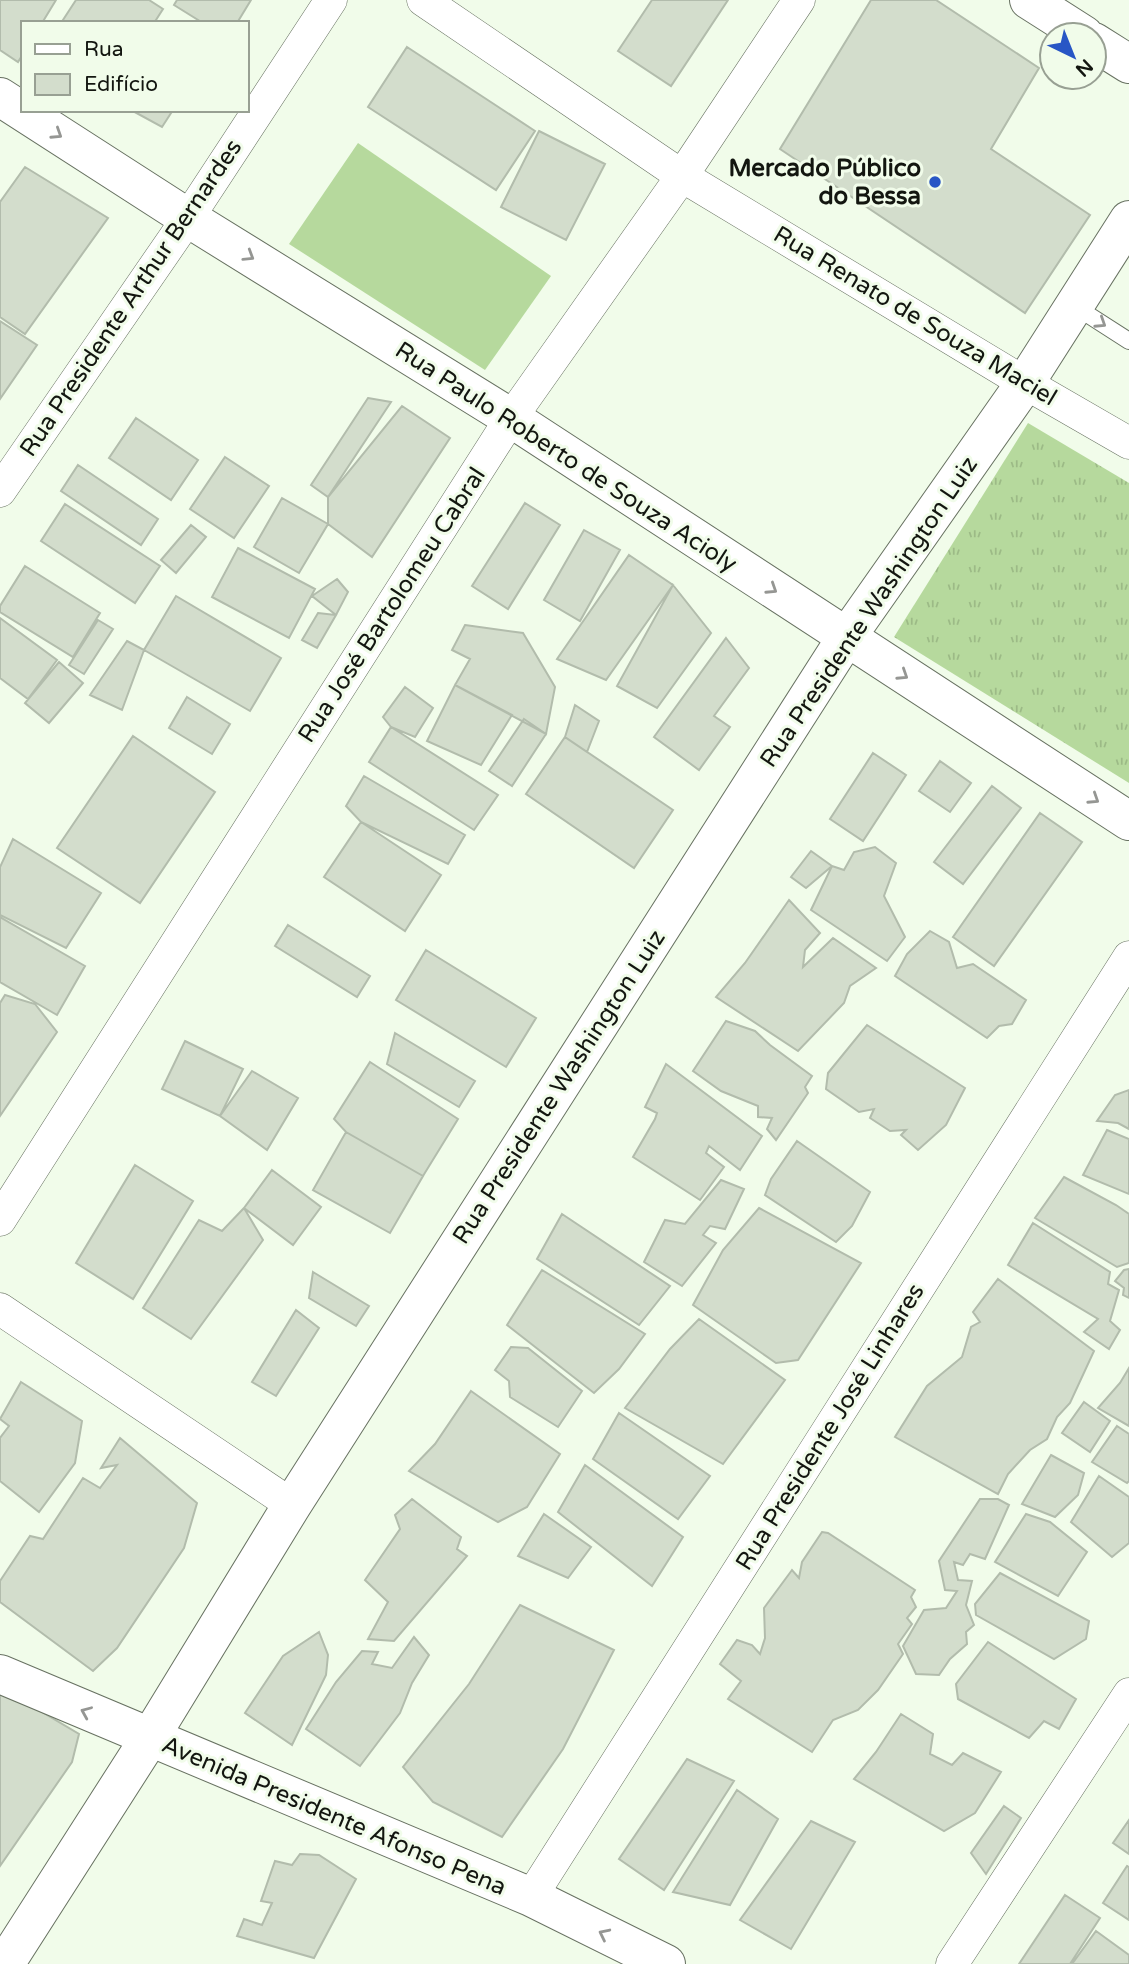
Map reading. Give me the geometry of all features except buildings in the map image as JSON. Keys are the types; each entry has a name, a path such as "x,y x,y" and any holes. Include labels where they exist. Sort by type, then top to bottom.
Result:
{"main road":[{"path":"1029,0 1062,21"},
{"path":"1108,50 1129,64"},
{"name":"Rua Paulo Roberto de Souza Acioly","path":"0,97 21,111"},
{"name":"Rua Paulo Roberto de Souza Acioly","path":"23,112 188,218 511,418 1129,821"},
{"name":"Rua Presidente Washington Luiz","path":"5,1964 149,1739 292,1505 846,638 1025,383 1129,220"},
{"name":"Avenida Presidente Afonso Pena","path":"0,1674 149,1739 531,1897 666,1964"}],"street":[{"name":"Rua Presidente Arthur Bernardes","path":"0,491 188,218 331,0"},
{"name":"Rua Renato de Souza Maciel","path":"423,0 682,176 1129,443"},
{"name":"Rua José Bartolomeu Cabral","path":"0,1220 511,418 682,176 799,0"},
{"name":"Rua Presidente José Linhares","path":"531,1897 1129,957"},
{"path":"0,1309 292,1505"},
{"path":"952,1964 1129,1694"}],"lane":[{"path":"1073,305 1129,341"}],"green space":[{"path":"358,143 551,276 485,370 289,244"},
{"path":"1028,423 1129,483 1129,783 894,637"}],"place":[{"name":"Mercado Público do Bessa","path":"935,182"}]}
